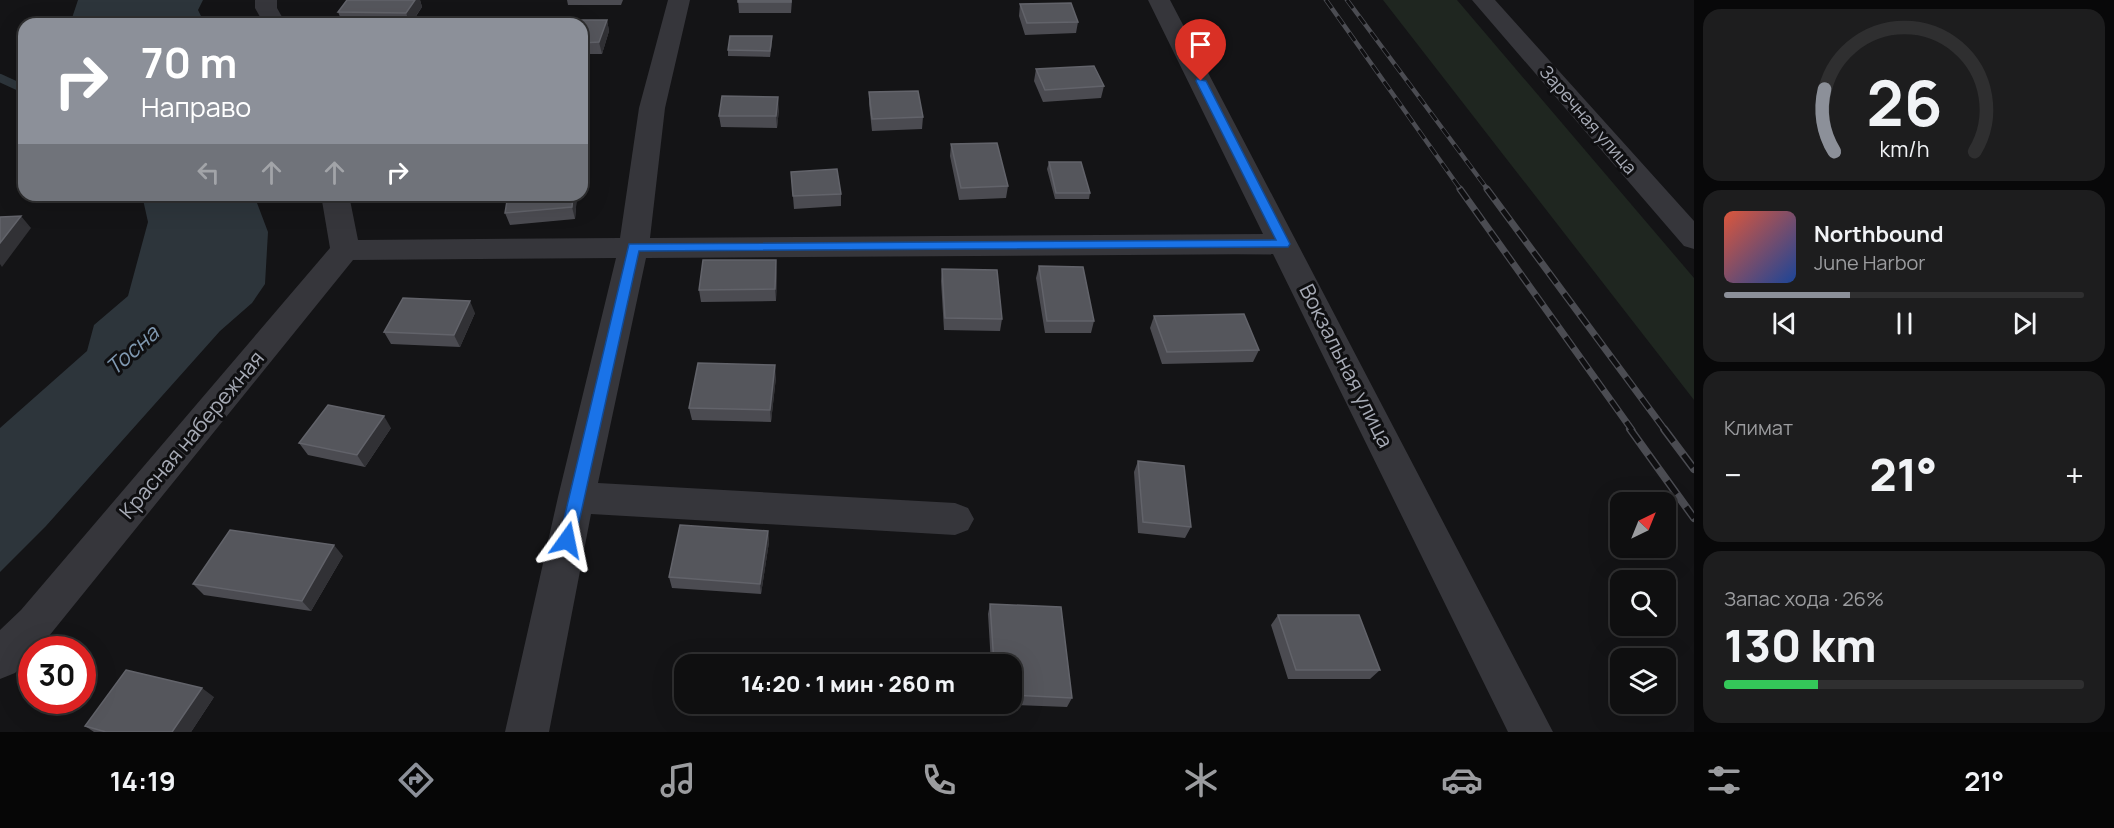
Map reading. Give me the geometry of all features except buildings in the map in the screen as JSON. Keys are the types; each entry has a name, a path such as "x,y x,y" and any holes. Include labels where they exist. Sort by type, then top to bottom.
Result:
{"street":[{"path":"266,0 266,8 272,18"},
{"path":"527,732 576,497 634,246 652,108 679,0"},
{"name":"Вокзальная улица","path":"1159,0 1531,732"},
{"name":"Заречная улица","path":"1483,0 1694,239"},
{"path":"336,201 345,250 634,246 1284,244"},
{"name":"Красная набережная","path":"0,659 42,614 345,250"},
{"path":"576,497 955,519"}],"shaded area":[{"path":"1383,0 1457,0 1694,278 1694,400"}],"water":[{"path":"78,0 203,0 198,10 202,18 72,18"},
{"name":"Тосна","path":"143,201 256,201 268,232 265,284 252,303 220,331 46,526 0,572 0,428 87,351 94,325 128,296 148,222"}],"waterway":[{"path":"0,78 18,86"}],"railway":[{"path":"1326,0 1461,190"},
{"path":"1347,0 1488,190"},
{"path":"1460,189 1632,430"},
{"path":"1487,189 1665,430"},
{"path":"1630,429 1694,518"},
{"path":"1664,429 1694,469"}],"route":[{"path":"567,540 634,246 1284,244 1201,81"}]}
